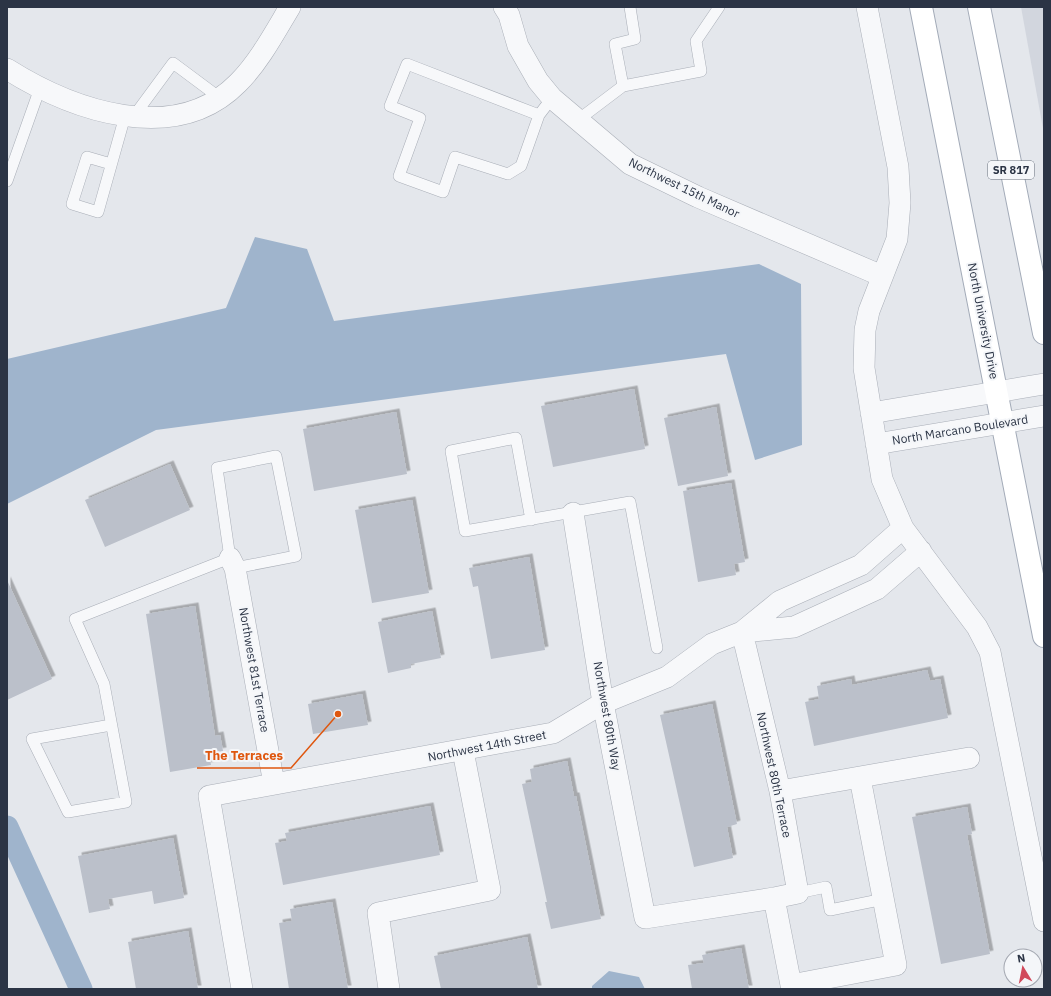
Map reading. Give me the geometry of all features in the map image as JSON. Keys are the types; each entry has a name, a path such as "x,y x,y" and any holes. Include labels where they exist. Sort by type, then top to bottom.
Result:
{"main road":[{"name":"North University Drive","path":"922,7 1044,636"},
{"name":"SR 817","path":"979,7 1044,334"}],"street":[{"path":"7,69 40,88 85,107 130,116 149,117 172,115 198,108 220,98 238,83 250,69 290,7"},
{"name":"Northwest 15th Manor","path":"504,7 509,16 518,46 538,81 552,98 630,164 698,197 882,276"},
{"path":"867,7 898,167 900,196 896,239 869,311 865,330 864,368 882,479 893,509 903,528 977,627 990,652 1044,921"},
{"path":"871,413 1044,384"},
{"name":"North Marcano Boulevard","path":"876,444 1044,416"},
{"name":"Northwest 80th Way","path":"573,512 603,703 645,918 774,898"},
{"name":"Northwest 14th Street","path":"742,632 780,601 861,565 903,528"},
{"name":"Northwest 14th Street","path":"242,989 209,796 463,751 553,733 603,703 666,677 712,644 742,632 794,627 877,590 921,551"},
{"name":"Northwest 81st Terrace","path":"233,563 274,784"},
{"name":"Northwest 80th Terrace","path":"742,632 780,791 798,893"},
{"path":"389,989 378,913 490,890 463,751"},
{"path":"780,791 969,758"},
{"path":"798,893 774,898 791,985 896,965 860,778"}],"lane":[{"path":"623,86 615,44 635,39 630,7"},
{"path":"578,120 623,86 701,70 696,41 719,7"},
{"path":"111,164 87,157 72,204 98,212 111,164 130,116 173,63 220,98"},
{"path":"539,115 407,64 390,106 420,118 399,176 443,192 455,157 508,174 521,166 539,115 552,98"},
{"path":"7,181 40,88"},
{"path":"531,520 516,438 451,451 465,531 531,520 630,502 657,648"},
{"path":"111,725 32,739 68,812 126,802 104,684 75,619 233,563 296,556 276,456 217,468 233,563"},
{"path":"798,893 826,887 830,910 884,899"}],"shaded area":[{"path":"1021,7 1044,7 1044,134"}],"water":[{"path":"255,237 307,249 334,321 759,264 801,284 802,445 755,460 726,354 156,430 7,504 7,359 226,308"},
{"path":"609,971 639,977 645,989 592,989 592,986"}],"building":[{"path":"634,389 645,449 553,467 541,406"},
{"path":"716,407 728,476 678,486 664,418"},
{"path":"396,412 407,474 314,491 303,429"},
{"path":"170,464 190,510 105,547 85,500"},
{"path":"731,483 745,562 734,564 736,575 698,582 683,491"},
{"path":"412,500 429,593 372,603 355,510"},
{"path":"529,557 545,650 491,659 478,586 473,587 469,568"},
{"path":"7,580 52,679 7,700"},
{"path":"195,606 215,736 220,735 223,751 209,753 211,765 170,772 146,614"},
{"path":"432,611 441,658 411,664 411,668 388,673 378,622"},
{"path":"927,670 930,681 940,679 948,718 814,746 805,702 819,699 817,686 851,679 852,685"},
{"path":"362,694 368,725 313,734 308,704"},
{"path":"712,704 737,824 727,827 733,858 694,867 660,715"},
{"path":"567,761 574,796 576,796 601,919 551,929 545,902 547,902 522,784 532,782 530,769"},
{"path":"430,806 440,855 283,885 275,843 287,841 285,833"},
{"path":"967,807 972,834 967,835 990,954 941,964 912,817"},
{"path":"173,838 184,898 154,904 152,891 108,899 110,909 89,913 78,856"},
{"path":"332,902 348,989 289,989 279,923 292,921 290,909"},
{"path":"188,931 198,989 136,989 128,942"},
{"path":"527,937 538,989 441,989 434,956"},
{"path":"741,948 749,989 692,989 688,965 704,963 702,955"}],"waterway":[{"path":"7,827 81,989"}],"place":[{"name":"The Terraces","path":"338,714"}]}
